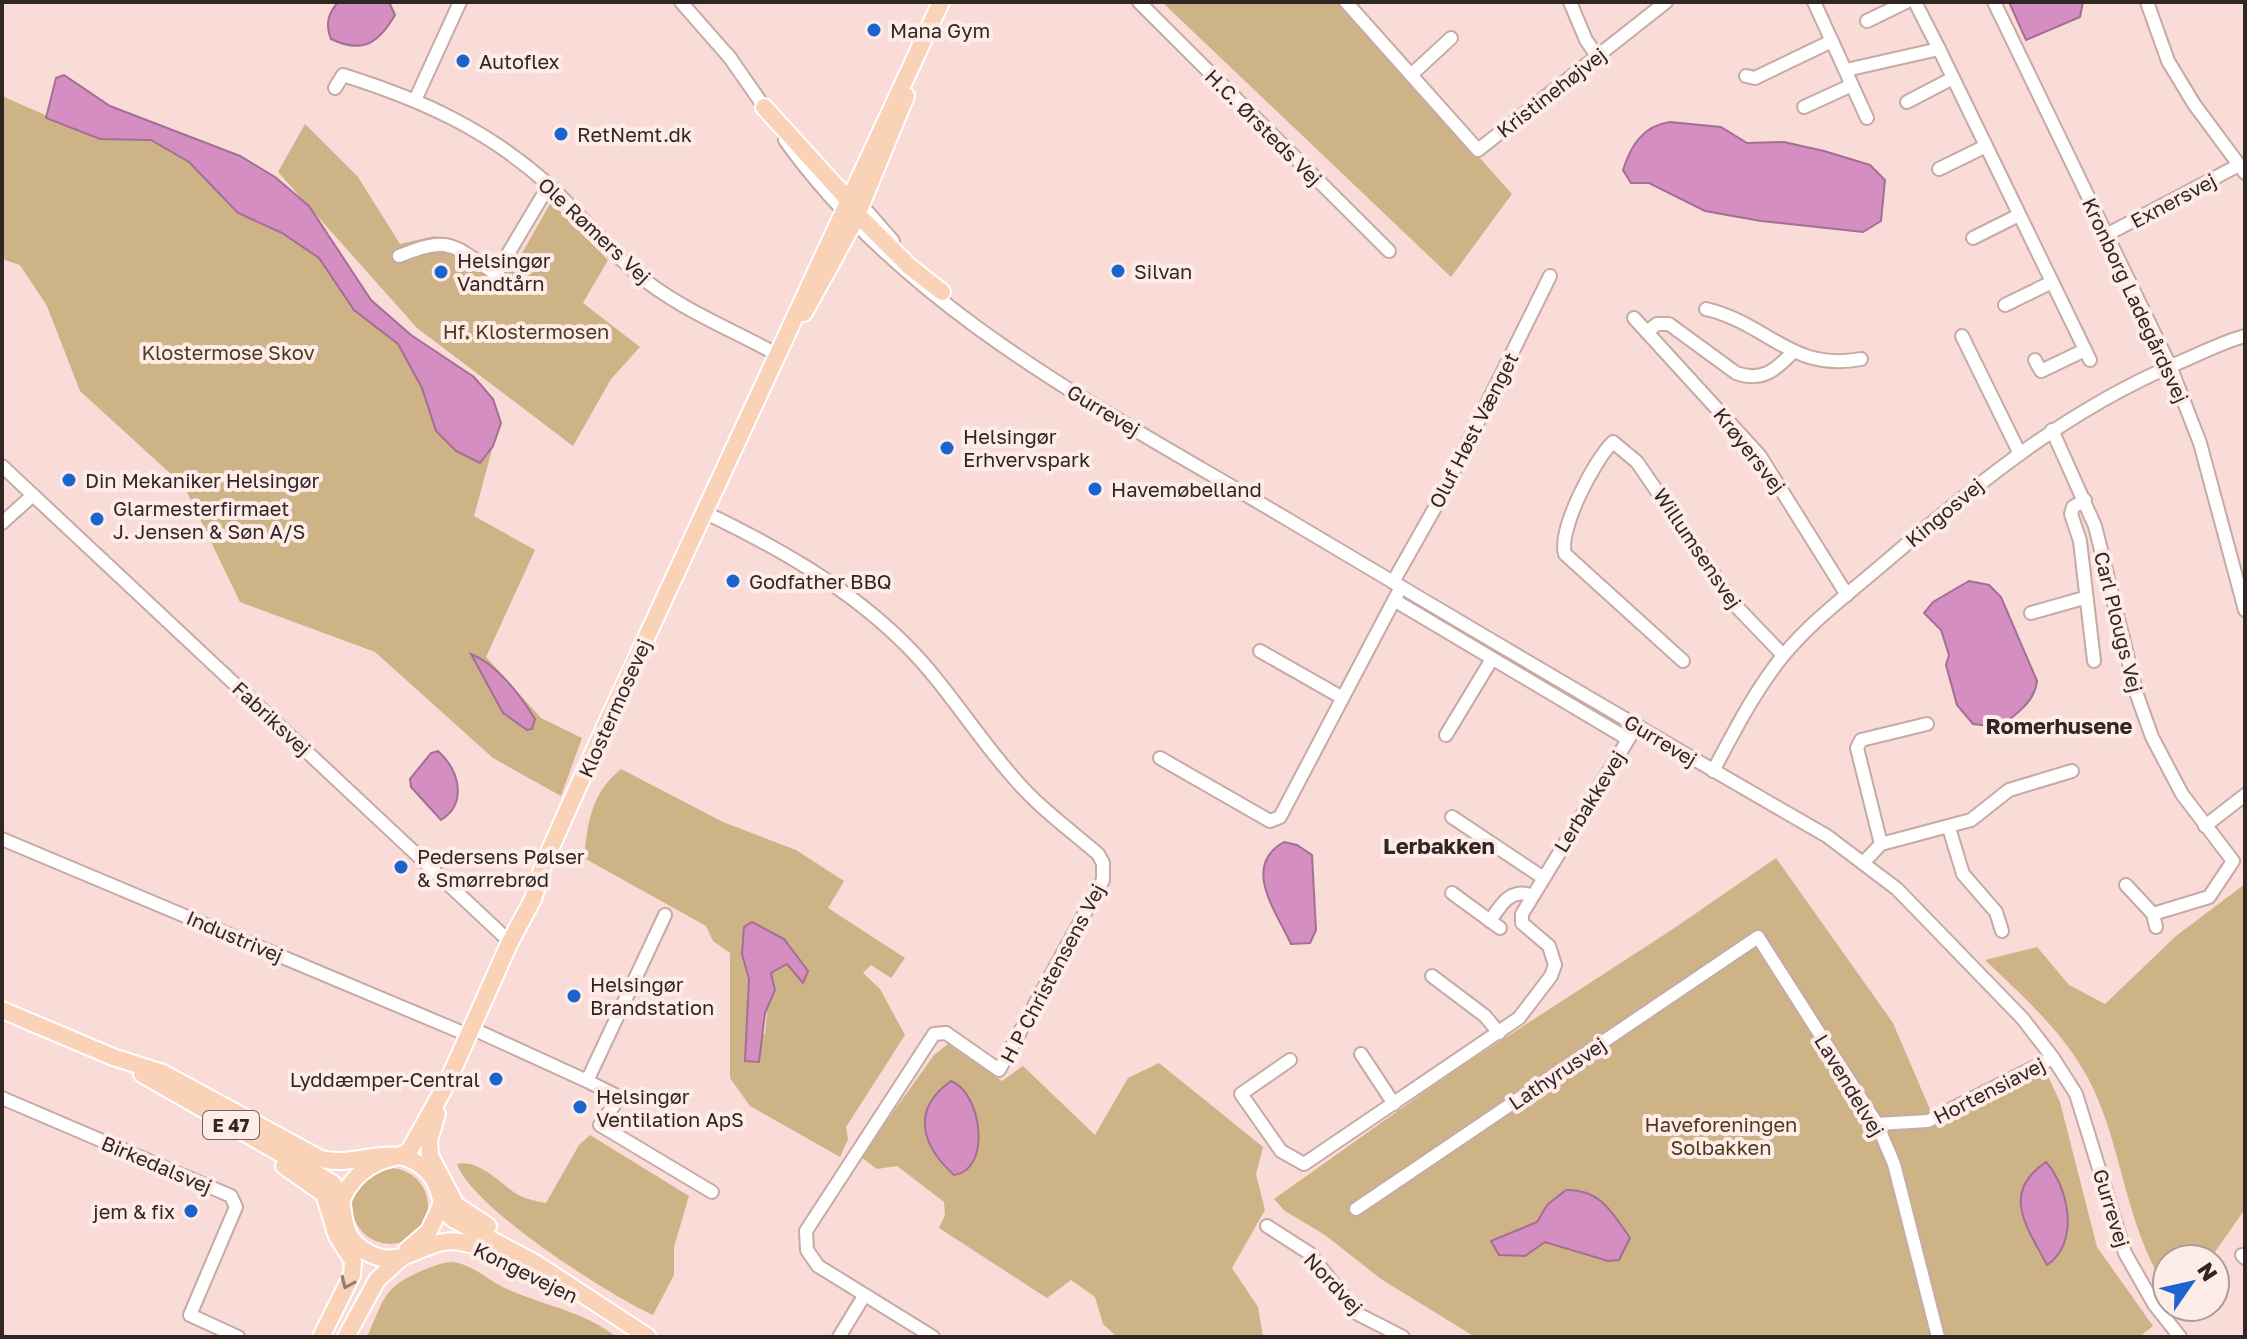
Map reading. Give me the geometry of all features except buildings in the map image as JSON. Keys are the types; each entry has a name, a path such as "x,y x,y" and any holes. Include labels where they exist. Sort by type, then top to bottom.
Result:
{"main road":[{"name":"Klostermosevej","path":"788,332 807,311 895,100 941,2"},
{"name":"Klostermosevej","path":"395,1154 419,1133 446,1085 510,942 533,899 544,863 788,332 896,126 914,59"},
{"path":"764,107 852,207 910,267 942,292"},
{"name":"E 47","path":"2,1010 113,1057 163,1073 321,1159 348,1162 395,1154"},
{"name":"E 47","path":"113,1057 324,1177 338,1191 343,1222 351,1238 364,1250 391,1258"},
{"name":"Klostermosevej","path":"446,1085 429,1151 453,1200 463,1211 546,1260 605,1311"},
{"path":"213,1115 246,1142 317,1187 327,1199 335,1230 354,1267 321,1337"},
{"path":"335,1230 341,1201 351,1182 363,1170 395,1154 430,1173 442,1205"},
{"path":"339,1337 374,1267 418,1243 442,1205 446,1181"},
{"name":"Kongevejen","path":"442,1205 453,1219 535,1263 648,1337"},
{"name":"Kongevejen","path":"391,1258 439,1243 468,1244 605,1311"},
{"path":"346,1337 391,1258"}],"street":[{"path":"416,98 460,2"},
{"name":"Gurrevej","path":"681,2 918,284 1064,387 1827,836 1897,889 2023,1019 2076,1094 2125,1253 2154,1304 2180,1337"},
{"name":"H.C. Ørsteds Vej","path":"1139,2 1389,251"},
{"path":"1570,2 1586,40 1597,56"},
{"name":"Kristinehøjvej","path":"1351,4 1478,150 1666,2"},
{"path":"1814,2 1867,118"},
{"path":"1867,21 1906,2"},
{"path":"1915,2 2087,355 2041,371 2035,360"},
{"name":"Kronborg Ladegårdsvej","path":"1994,2 2170,366 2201,448 2245,610"},
{"path":"2147,2 2168,61 2194,104 2242,169"},
{"path":"1411,75 1451,38"},
{"path":"1746,76 1755,78 1832,41"},
{"path":"1846,70 1939,49"},
{"name":"Gurrevej","path":"728,55 764,107"},
{"name":"Ole Rømers Vej","path":"335,88 343,75 416,98 501,147 549,185 636,273 669,297 778,355"},
{"path":"1907,102 1953,78"},
{"path":"1804,107 1852,85"},
{"path":"1939,169 1986,146"},
{"name":"Exnersvej","path":"2106,235 2242,169"},
{"path":"399,256 440,243 456,247 496,274 549,185"},
{"path":"1973,238 2019,215"},
{"name":"Oluf Høst Vænget","path":"1160,758 1270,821 1280,817 1394,600 1397,585 1550,276"},
{"path":"2005,305 2052,282"},
{"name":"Gurrevej","path":"942,292 962,313"},
{"path":"1706,309 1753,326 1792,353 1817,362 1861,359"},
{"name":"Krøyersvej","path":"1634,318 1760,456 1847,595"},
{"path":"1647,332 1657,324 1669,324 1736,373 1748,378 1772,372 1792,353"},
{"path":"1962,336 2019,452"},
{"name":"Kingosvej","path":"1713,771 1761,685 1783,655 1847,595 2019,452 2104,398 2170,366 2245,336"},
{"name":"Carl Plougs Vej","path":"2052,430 2085,500 2137,695 2152,737 2182,794 2233,861 2217,888 2198,903 2154,921 2126,885"},
{"name":"Willumsensvej","path":"1683,661 1565,554 1564,535 1601,454 1613,442 1649,477 1734,604 1783,655"},
{"name":"Fabriksvej","path":"2,466 510,942"},
{"path":"2,523 33,495"},
{"name":"Carl Plougs Vej","path":"2085,500 2073,507 2071,514 2082,553 2084,598 2094,661"},
{"name":"H P Christensens Vej","path":"704,512 785,553 832,583 877,618 929,669 1013,777 1098,854 1103,863 1103,880 999,1070 946,1033 934,1034 810,1222 805,1241 811,1259 864,1296 933,1337"},
{"name":"Carl Plougs Vej","path":"2031,613 2084,598"},
{"name":"Gurrevej","path":"1394,600 1628,739"},
{"path":"1260,651 1341,697"},
{"path":"1446,735 1492,659"},
{"path":"1881,844 1857,748 1861,740 1927,724"},
{"name":"Lerbakkevej","path":"1452,893 1495,924 1514,894 1521,892 1530,895 1637,725"},
{"path":"1864,862 1881,844 1971,820 2009,790 2072,771"},
{"path":"2205,826 2245,795"},
{"path":"1452,817 1542,877"},
{"path":"1949,828 1963,874 1996,912 2002,931"},
{"name":"Industrivej","path":"2,839 587,1081 615,1095 614,1105 600,1125 712,1192"},
{"path":"1290,1060 1241,1094 1281,1151 1304,1164 1519,1018 1551,976 1555,965 1549,946 1522,923 1530,895"},
{"path":"587,1081 665,915"},
{"name":"Lavendelvej","path":"1758,937 1877,1124 1894,1164 1938,1337"},
{"name":"Lathyrusvej","path":"1356,1209 1758,937"},
{"path":"1432,976 1485,1016 1499,1033"},
{"path":"1361,1054 1394,1104"},
{"name":"Hortensiavej","path":"1877,1124 1928,1121 2053,1058"},
{"name":"Birkedalsvej","path":"2,1098 231,1196 236,1207 190,1315 238,1337"},
{"name":"Nordvej","path":"1267,1226 1309,1253 1358,1314 1403,1337"},
{"path":"839,1337 864,1296"}],"green space":[{"path":"1162,2 1340,2 1512,194 1451,277"},
{"name":"Klostermose Skov","path":"2,96 100,139 151,140 189,162 238,213 282,233 320,258 354,310 398,344 422,388 436,431 456,451 480,463 493,446 474,516 535,550 486,657 541,718 582,738 561,796 493,758 375,652 240,602 184,486 80,391 47,306 20,265 2,259","holes":["471,654 506,680 534,716 530,730 505,716"]},
{"name":"Hf. Klostermosen","path":"305,124 358,177 400,244 435,236 513,269 551,202 608,260 583,303 640,347 611,379 573,446 417,328 278,172"},
{"path":"621,769 723,822 796,850 844,881 828,908 905,958 891,978 871,965 863,973 880,989 905,1035 846,1127 848,1139 840,1157 750,1106 730,1078 730,953 713,941 706,926 584,858 593,809 611,778","holes":["784,939 803,983 787,963 771,973 765,1033 745,1060 749,979"]},
{"name":"Haveforeningen Solbakken","path":"1776,858 1893,1023 1932,1114 2040,1059 2060,1102 2097,1247 2153,1326 2139,1337 1475,1337 1381,1279 1325,1235 1285,1211 1274,1199 1454,1071"},
{"path":"2245,884 2245,1209 2221,1243 2151,1243 2151,1261 2104,1115 2084,1071 2046,1020 1985,960 2037,947 2069,985 2105,1004 2176,936"},
{"path":"948,1044 1002,1081 1023,1066 1095,1135 1128,1078 1159,1063 1263,1147 1256,1174 1265,1210 1232,1268 1258,1307 1263,1337 1117,1337 1103,1324 1095,1297 1071,1280 1047,1298 939,1228 945,1215 944,1202 897,1166 877,1169 861,1157 934,1055"},
{"path":"590,1135 689,1196 674,1247 674,1275 653,1315 576,1270 514,1226 468,1182 457,1164 480,1168 519,1195 546,1203 579,1145"},
{"path":"390,1168 405,1171 417,1179 425,1191 428,1206 425,1221 417,1233 405,1241 390,1244 375,1241 363,1233 355,1221 352,1206 355,1191 363,1179 375,1171"},
{"path":"452,1262 467,1266 521,1295 578,1315 616,1337 367,1337 381,1304 398,1283 439,1264"}],"shaded area":[{"path":"338,2 389,2 395,15 375,39 368,44 352,46 331,39 328,24"},
{"path":"2009,2 2083,2 2080,17 2026,40"},
{"path":"64,75 110,106 240,156 275,177 309,206 371,300 411,335 474,377 493,399 501,423 493,446 480,463 456,451 436,431 422,388 398,344 354,310 319,258 282,233 238,213 189,162 151,140 100,139 46,118 56,78"},
{"path":"1670,122 1721,127 1747,143 1784,142 1870,165 1885,180 1881,221 1863,232 1761,221 1705,211 1649,183 1631,183 1623,170 1634,145 1645,132"},
{"path":"1969,581 1989,585 2001,597 2037,681 2029,701 2000,727 1973,724 1957,705 1946,665 1949,655 1941,630 1924,613 1933,602"},
{"path":"471,654 490,665 515,691 535,719 532,729 527,730 503,713"},
{"path":"438,751 451,767 458,786 455,805 441,820 411,787 410,779 431,753"},
{"path":"1284,842 1297,845 1312,855 1316,930 1310,943 1291,944 1266,890 1263,876 1265,863 1271,852"},
{"path":"752,922 784,939 808,971 803,983 787,964 771,973 775,990 765,1013 759,1062 745,1061 749,979 742,954 744,927"},
{"path":"951,1081 962,1088 970,1100 978,1131 974,1160 966,1170 954,1175 934,1152 925,1128 925,1116 930,1104"},
{"path":"2046,1162 2060,1186 2068,1215 2064,1243 2047,1265 2026,1224 2021,1198 2032,1174"},
{"path":"1566,1190 1588,1193 1604,1204 1617,1219 1630,1238 1619,1260 1608,1261 1545,1242 1525,1256 1499,1255 1491,1241 1537,1222 1547,1205"}],"place":[{"name":"Mana Gym","path":"874,30"},
{"name":"Autoflex","path":"463,61"},
{"name":"RetNemt.dk","path":"561,134"},
{"name":"Silvan","path":"1118,271"},
{"name":"Helsingør Vandtårn","path":"441,272"},
{"name":"Helsingør Erhvervspark","path":"947,448"},
{"name":"Din Mekaniker Helsingør","path":"69,480"},
{"name":"Havemøbelland","path":"1095,489"},
{"name":"Glarmesterfirmaet J. Jensen & Søn A/S","path":"97,519"},
{"name":"Godfather BBQ","path":"733,581"},
{"name":"Pedersens Pølser & Smørrebrød","path":"401,867"},
{"name":"Helsingør Brandstation","path":"574,996"},
{"name":"Lyddæmper-Central","path":"496,1079"},
{"name":"Helsingør Ventilation ApS","path":"580,1107"},
{"name":"jem & fix","path":"191,1211"}],"district":[{"name":"Romerhusene","path":"2059,725"},
{"name":"Lerbakken","path":"1439,845"}]}
